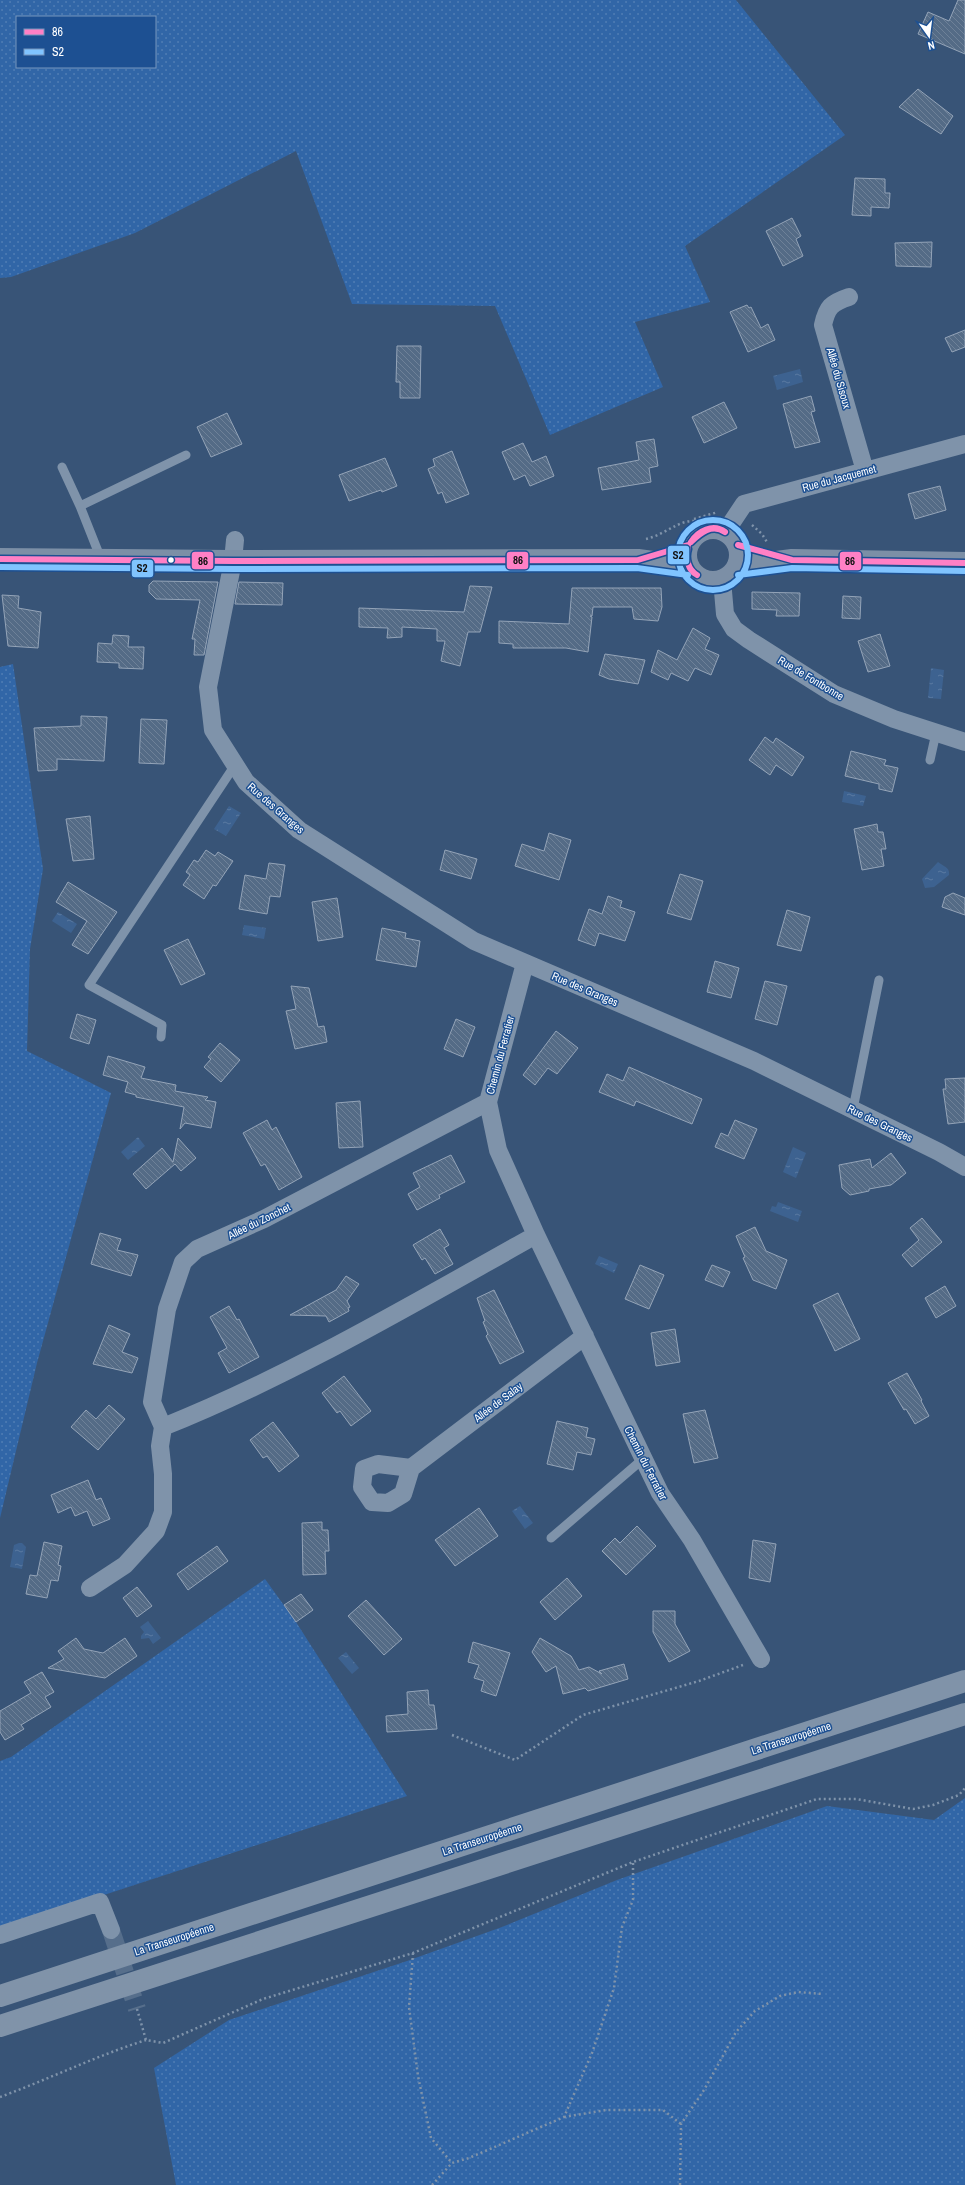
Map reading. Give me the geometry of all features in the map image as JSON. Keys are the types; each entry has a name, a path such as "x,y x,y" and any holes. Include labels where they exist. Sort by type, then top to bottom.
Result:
{"highway":[{"name":"La Transeuropéenne","path":"0,1996 965,1681"},
{"path":"0,2026 965,1714"}],"main road":[{"path":"792,560 732,538 719,528 706,529 695,535 688,545 686,554 689,567 699,578 708,581 729,574 792,560 965,563"},
{"path":"729,574 740,553 732,538"},
{"path":"638,560 688,545"},
{"path":"0,559 234,562 638,560 689,567"}],"street":[{"name":"Allée du Sisoux","path":"849,297 834,302 826,312 823,325 865,471"},
{"name":"Rue du Jacquemet","path":"732,538 744,504 965,444"},
{"name":"Rue des Granges","path":"236,540 234,562 208,686 213,730 246,782 299,830 474,941 754,1061 939,1152 965,1167"},
{"name":"Rue de Fontbonne","path":"729,574 725,614 734,629 749,640 834,694 894,719 965,742"},
{"name":"Chemin du Ferratier","path":"525,963 488,1102 498,1150 536,1235 660,1493 692,1540 761,1659"},
{"name":"Allée du Zonchet","path":"163,1427 152,1402 167,1309 183,1262 197,1250 264,1219 488,1102"},
{"path":"90,1588 125,1565 156,1531 163,1512 163,1474 160,1446 163,1427 220,1404 368,1328 536,1235"},
{"name":"Allée de Salay","path":"411,1468 585,1336"},
{"path":"0,1935 100,1902 111,1930"}],"lane":[{"path":"80,506 186,455"},
{"path":"62,467 102,560"},
{"path":"930,760 936,733"},
{"path":"161,1037 162,1025 89,985 235,765"},
{"path":"853,1110 879,980"},
{"path":"551,1538 643,1459"}],"path":[{"path":"452,1735 515,1760 583,1715 699,1681 761,1659"},
{"path":"0,2096 37,2083 119,2048 146,2040 162,2043 263,1999 413,1953 632,1862 817,1799 856,1799 913,1809 934,1805 959,1795 965,1788"},
{"path":"564,2117 592,2053 614,1988 622,1927 633,1900 632,1862"},
{"path":"413,1953 409,2007 418,2076 432,2138 452,2163"},
{"path":"680,2185 681,2124 704,2090 736,2032 755,2011 780,1996 798,1992 823,1994"},
{"path":"137,2009 146,2040"},
{"path":"432,2185 452,2163 469,2158 564,2117 606,2110 663,2110 681,2124"}],"shaded area":[{"path":"0,0 736,0 845,135 685,246 710,302 635,322 663,387 550,435 495,306 352,304 296,151 135,233 11,277 0,278"},
{"path":"13,664 43,869 30,949 27,1051 111,1093 37,1363 0,1518 0,667"},
{"path":"265,1579 296,1622 407,1796 0,1929 0,1761 11,1757"},
{"path":"965,1798 965,2185 176,2185 154,2068 229,2020 407,1961 502,1927 617,1880 827,1806 934,1820"}],"water":[{"path":"800,369 803,382 777,390 773,376"},
{"path":"931,668 944,670 941,699 928,698"},
{"path":"844,791 866,796 863,806 842,802"},
{"path":"229,806 241,813 226,836 214,829"},
{"path":"938,862 949,870 949,875 934,887 925,888 922,879"},
{"path":"58,912 77,924 71,933 52,921"},
{"path":"244,925 266,928 264,939 242,935"},
{"path":"138,1137 145,1146 128,1160 121,1152"},
{"path":"793,1147 806,1153 796,1178 783,1172"},
{"path":"778,1202 802,1211 798,1222 770,1211 772,1206 776,1207"},
{"path":"599,1256 618,1264 614,1273 595,1264"},
{"path":"520,1506 533,1523 525,1529 512,1511"},
{"path":"22,1543 26,1547 22,1569 10,1567 14,1545"},
{"path":"148,1621 161,1638 153,1644 149,1638 141,1639 144,1632 140,1627"},
{"path":"346,1652 359,1668 352,1674 338,1658"}],"building":[{"path":"958,0 965,0 965,54 918,34 928,12 949,21"},
{"path":"918,89 953,116 941,134 899,107"},
{"path":"855,178 885,179 885,193 890,193 889,208 871,207 871,216 852,215"},
{"path":"792,218 801,236 796,239 803,256 783,266 766,231"},
{"path":"932,242 931,267 896,266 895,243"},
{"path":"747,305 749,308 751,307 761,328 768,324 775,340 748,352 730,312"},
{"path":"965,330 965,347 952,352 945,338"},
{"path":"397,346 421,346 420,398 400,398 400,382 396,382"},
{"path":"811,396 815,411 811,412 820,442 795,448 783,404"},
{"path":"724,402 737,428 704,443 692,417"},
{"path":"227,413 242,444 211,457 197,427"},
{"path":"654,439 658,466 649,468 651,482 602,490 598,468 639,460 636,442"},
{"path":"523,443 532,462 546,456 554,476 530,486 525,475 514,480 502,452"},
{"path":"452,451 469,494 446,503 442,492 438,494 428,469 435,466 433,459"},
{"path":"385,458 397,486 382,492 381,490 349,501 339,475"},
{"path":"940,486 946,510 915,519 908,494"},
{"path":"153,581 218,582 204,655 194,655 195,639 192,639 200,600 156,599 149,592 149,585"},
{"path":"239,582 283,583 282,605 235,604"},
{"path":"470,586 492,587 480,632 468,632 460,666 441,661 445,641 437,641 437,629 402,627 402,637 387,638 388,628 359,627 359,608 464,612"},
{"path":"572,588 661,588 662,607 658,621 634,619 632,607 593,607 592,616 590,616 592,617 588,652 566,648 513,648 513,644 499,643 499,621 569,624"},
{"path":"752,592 800,593 799,616 776,616 777,610 752,609"},
{"path":"2,595 19,596 18,608 41,612 38,648 8,646"},
{"path":"843,596 861,597 860,619 842,618"},
{"path":"693,628 710,638 705,649 719,655 711,675 695,668 688,681 671,673 668,680 651,672 658,650 677,660"},
{"path":"880,634 890,666 868,672 858,641"},
{"path":"113,635 129,636 128,647 144,647 143,669 119,668 119,663 97,662 98,643 112,644"},
{"path":"605,654 645,660 638,684 609,679 599,675"},
{"path":"81,716 107,717 104,761 57,759 57,770 38,771 34,728 81,726"},
{"path":"141,719 167,720 164,764 139,763"},
{"path":"765,737 773,743 776,738 804,757 792,776 776,765 770,775 749,760"},
{"path":"851,751 886,760 884,765 898,768 892,792 879,789 879,784 845,776"},
{"path":"90,816 94,859 73,861 66,819"},
{"path":"877,824 878,832 883,832 886,849 881,849 884,866 862,870 854,829"},
{"path":"549,833 571,840 559,880 515,866 522,844 544,851"},
{"path":"206,850 215,856 218,852 233,861 216,886 213,885 204,899 183,885 190,875 186,872 194,860 198,862"},
{"path":"445,850 477,859 471,879 440,870"},
{"path":"269,863 285,865 280,897 270,896 267,914 239,909 245,875 266,879"},
{"path":"680,874 703,881 691,920 667,913"},
{"path":"68,882 117,912 88,954 72,945 87,921 56,902"},
{"path":"953,893 965,898 965,915 942,907 945,897"},
{"path":"608,896 622,901 620,907 635,912 625,941 599,933 595,946 578,940 589,909 602,914"},
{"path":"337,898 343,937 318,941 312,902"},
{"path":"787,910 810,917 801,951 777,945"},
{"path":"382,928 406,933 405,938 420,941 416,967 376,960"},
{"path":"188,939 205,974 181,985 164,950"},
{"path":"715,961 739,968 731,998 707,992"},
{"path":"765,981 787,986 777,1025 755,1019"},
{"path":"291,986 309,988 318,1027 324,1026 327,1042 295,1049 286,1011 296,1009"},
{"path":"77,1014 96,1020 89,1044 70,1038"},
{"path":"456,1019 475,1027 463,1057 444,1049"},
{"path":"556,1031 578,1048 557,1074 548,1068 535,1085 523,1075"},
{"path":"220,1043 240,1060 221,1082 204,1067 211,1059 208,1057"},
{"path":"108,1056 145,1067 141,1078 176,1085 175,1091 208,1097 205,1100 216,1102 211,1128 185,1123 180,1129 184,1107 136,1097 136,1095 125,1092 128,1082 103,1075"},
{"path":"629,1067 702,1099 692,1124 636,1101 634,1106 599,1092 607,1074 623,1081"},
{"path":"965,1078 965,1122 948,1124 943,1089 946,1089 945,1079"},
{"path":"360,1101 363,1147 339,1148 336,1103"},
{"path":"267,1120 272,1130 276,1127 302,1177 279,1190 265,1164 261,1166 243,1133"},
{"path":"735,1120 757,1129 744,1159 715,1147 721,1133 728,1136"},
{"path":"178,1138 196,1158 181,1171 175,1164 146,1189 133,1174 162,1148 173,1162"},
{"path":"891,1153 906,1173 891,1185 869,1189 869,1191 850,1195 842,1188 839,1165 870,1159 872,1168"},
{"path":"451,1155 465,1182 439,1195 440,1198 417,1210 408,1194 420,1187 413,1173"},
{"path":"922,1218 942,1242 912,1267 902,1255 919,1240 910,1228"},
{"path":"755,1227 766,1251 787,1260 776,1289 753,1280 743,1258 745,1257 736,1236"},
{"path":"440,1229 449,1245 444,1248 453,1264 435,1274 425,1258 422,1260 413,1245"},
{"path":"100,1233 121,1239 117,1250 138,1255 131,1276 91,1264"},
{"path":"640,1265 664,1275 649,1309 625,1299"},
{"path":"712,1265 730,1272 723,1287 705,1280"},
{"path":"346,1276 359,1284 347,1301 350,1307 348,1308 349,1311 329,1322 326,1316 290,1315 336,1290"},
{"path":"945,1286 956,1306 936,1318 925,1298"},
{"path":"494,1290 524,1352 500,1364 486,1336 488,1334 483,1322 485,1321 477,1298"},
{"path":"838,1293 860,1339 835,1351 813,1305"},
{"path":"229,1306 237,1320 239,1319 259,1357 229,1373 218,1353 227,1348 210,1317"},
{"path":"109,1325 130,1334 122,1352 138,1358 132,1373 93,1364"},
{"path":"675,1329 680,1362 656,1366 651,1333"},
{"path":"907,1373 929,1416 915,1424 906,1409 904,1410 888,1383"},
{"path":"344,1376 371,1411 351,1426 340,1411 337,1413 322,1393"},
{"path":"109,1405 125,1419 98,1450 71,1427 86,1410 96,1419"},
{"path":"705,1410 718,1458 694,1463 683,1414"},
{"path":"557,1421 588,1428 586,1437 595,1439 591,1455 577,1452 573,1470 547,1464"},
{"path":"273,1422 299,1456 279,1472 267,1456 263,1458 250,1440"},
{"path":"88,1480 96,1500 101,1498 110,1519 93,1526 87,1511 75,1516 71,1507 58,1513 51,1495"},
{"path":"479,1508 498,1536 455,1566 435,1540"},
{"path":"322,1522 322,1530 328,1530 329,1551 325,1551 326,1574 303,1575 302,1523"},
{"path":"637,1526 656,1546 626,1575 602,1551 615,1538 620,1543"},
{"path":"753,1540 776,1544 770,1582 749,1578"},
{"path":"44,1542 62,1546 58,1565 61,1566 58,1581 51,1580 47,1598 26,1594 30,1575 37,1576"},
{"path":"217,1546 228,1561 188,1590 177,1574"},
{"path":"567,1578 582,1596 555,1620 540,1602"},
{"path":"137,1587 152,1606 137,1617 123,1598"},
{"path":"301,1594 313,1610 296,1622 284,1605"},
{"path":"366,1600 402,1639 384,1655 348,1616"},
{"path":"653,1611 675,1611 675,1624 690,1651 669,1662 653,1632"},
{"path":"76,1638 84,1649 103,1653 125,1638 137,1656 105,1678 48,1668 64,1659 58,1651"},
{"path":"540,1638 571,1656 579,1670 589,1667 602,1674 599,1671 624,1664 628,1679 588,1691 585,1688 563,1694 556,1666 546,1672 532,1652"},
{"path":"473,1642 510,1653 496,1696 481,1691 484,1681 474,1678 479,1665 468,1662"},
{"path":"42,1672 54,1692 45,1697 51,1707 21,1725 24,1729 5,1740 0,1732 0,1711 31,1693 24,1682"},
{"path":"428,1690 429,1705 434,1705 437,1729 387,1732 386,1716 408,1714 407,1692"}],"tunnel":[{"path":"111,1930 137,2009"}],"transit line":[{"name":"S2","path":"713,520 726,523 738,530 745,542 748,555 745,568 738,580 726,587 713,590 700,587 688,580 681,568 678,555 681,542 688,530 700,523 713,520"},
{"name":"86","path":"691,542 702,532 711,528 720,529 725,532"},
{"name":"86","path":"691,542 706,530 715,528 725,532"},
{"name":"86","path":"0,559 233,561 638,560 688,545"},
{"name":"86","path":"738,545 792,560 965,563"},
{"name":"86","path":"688,549 687,556 689,567 697,575"},
{"name":"S2","path":"0,567 233,569 637,568 688,575"},
{"name":"S2","path":"738,575 792,568 965,571"}]}
